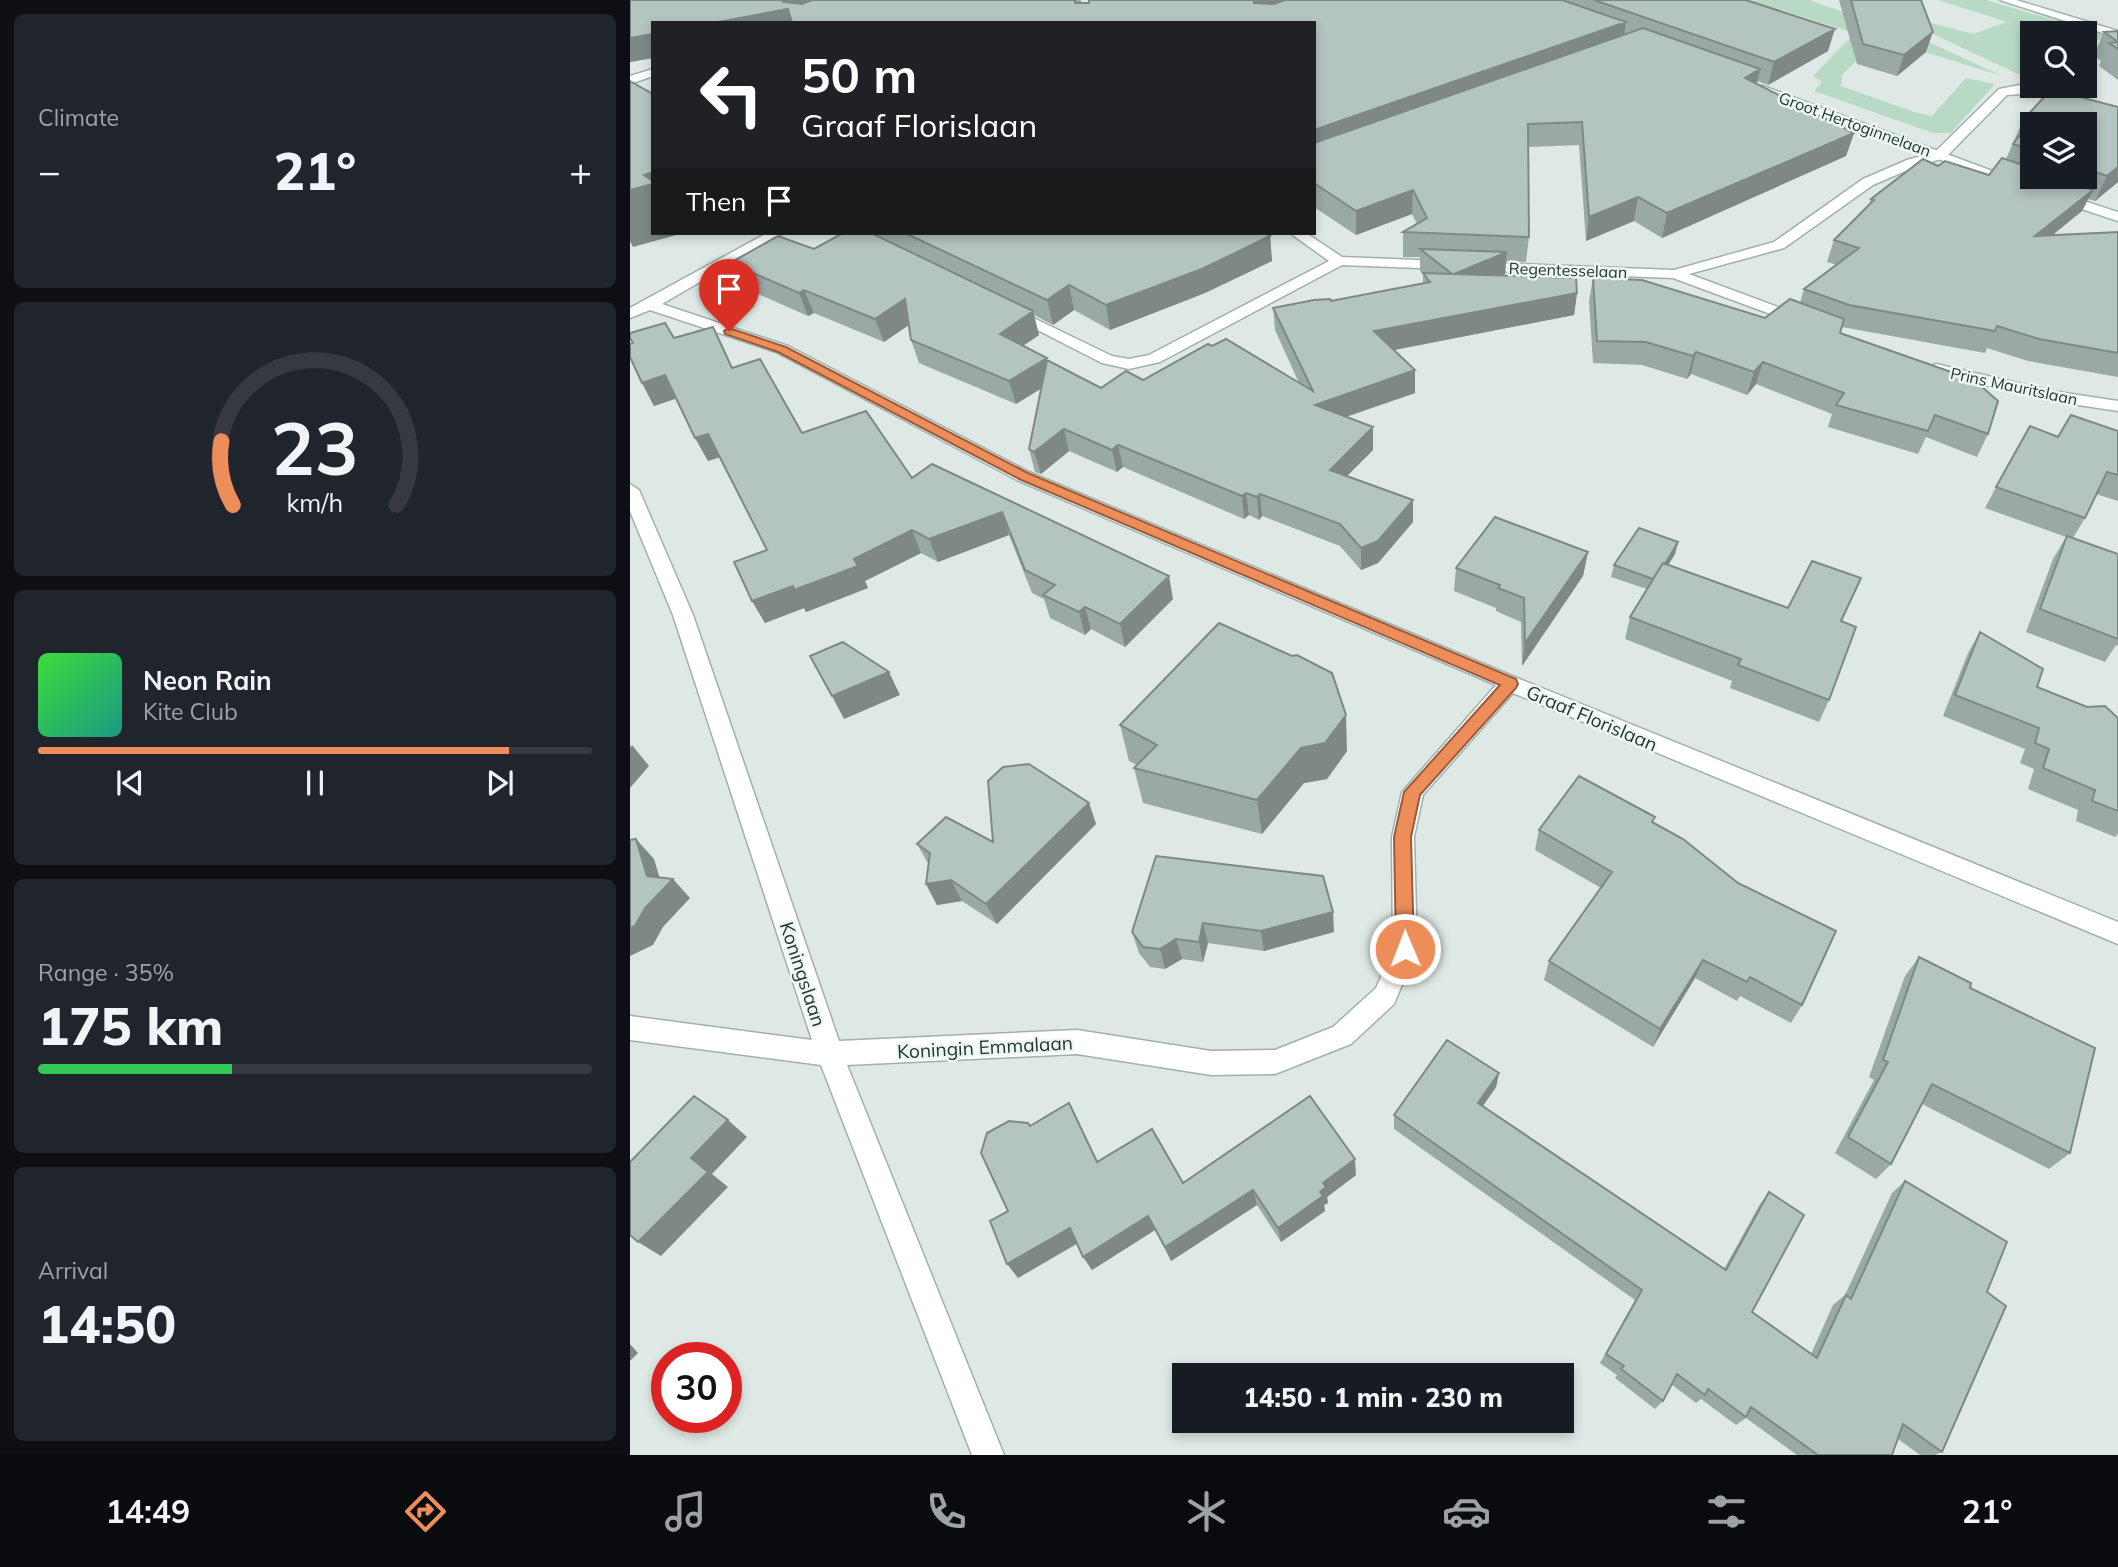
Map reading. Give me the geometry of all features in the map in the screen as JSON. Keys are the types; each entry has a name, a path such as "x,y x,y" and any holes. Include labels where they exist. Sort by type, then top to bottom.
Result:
{"street":[{"path":"2005,0 2118,34"},
{"path":"630,79 651,73"},
{"name":"Groot Hertoginnelaan","path":"1744,83 2118,217"},
{"name":"Regentesselaan","path":"1339,261 1674,274 1779,245 1868,182 1912,163 1940,155 2003,93 2020,89 2039,90 2118,115"},
{"path":"630,313 773,235"},
{"path":"998,306 1108,360 1129,364 1154,359 1339,261 1300,235"},
{"path":"1674,274 1746,298 1811,325"},
{"name":"Graaf Florislaan","path":"650,304 782,349 1023,476 1510,684 2118,933"},
{"name":"Prins Mauritslaan","path":"1914,361 1940,371 2052,396 2118,406"},
{"name":"Koningslaan","path":"630,490 684,615 830,1054 988,1455"},
{"name":"Koningin Emmalaan","path":"630,1028 830,1054 1077,1042 1211,1063 1275,1062 1342,1036 1385,996 1405,949 1403,837 1412,792 1510,684"}],"green space":[{"path":"1754,0 1809,0 1927,41 2002,76 1896,43 1877,40 1842,75 1841,86 1932,116 1966,78 1995,84 1951,133 1933,133 1814,91 1822,82 1813,76 1851,37 1851,32 1777,9 1769,10 1720,58"},
{"path":"1938,0 1986,0 2057,21 2020,21 2020,74 1882,10 1973,34 2007,22"},
{"path":"2097,33 2118,39 2118,45 2097,40"}],"building":[{"path":"630,0 784,0 783,2 802,4 812,0 1075,0 1075,3 1089,3 1089,0 1254,0 1254,3 1274,4 1285,0 1562,0 1626,22 1316,129 1316,21 791,21 788,9 724,21 651,21 651,34 630,38"},
{"path":"1594,0 1746,0 1835,29 1774,62"},
{"path":"1851,0 1921,0 1933,32 1904,55 1863,44"},
{"path":"1643,28 1760,69 1745,78 1854,133 1667,213 1638,197 1589,217 1582,122 1528,124 1529,237 1403,232 1427,218 1413,190 1356,211 1316,184 1316,142"},
{"path":"2118,31 2118,42 2104,32"},
{"path":"2118,42 2118,49 2109,43"},
{"path":"630,81 651,93 651,173 644,175 651,180 651,185 630,190"},
{"path":"2043,98 2084,98 2118,107 2118,167 2107,176 2097,173 2097,112 2030,112"},
{"path":"2020,135 2020,146 2013,144"},
{"path":"2002,158 2020,164 2020,189 2093,190 2035,236 2118,232 2118,353 2039,339 1997,326 1995,331 1849,305 1804,289 1859,248 1834,240 1874,200 1871,199 1923,159 1938,166 1945,161 1989,175"},
{"path":"839,235 875,235 1033,311 1000,334 1047,358 1009,381 911,340 905,299 875,319 804,290 799,293 730,263 778,236 814,249"},
{"path":"909,235 1270,236 1202,269 1106,305 1069,285 1047,300"},
{"path":"1420,249 1507,252 1454,274 1576,278 1577,293 1374,331 1415,370 1315,405 1373,427 1330,470 1413,500 1378,541 1361,548 1340,524 1260,494 1257,497 1246,493 1242,496 1118,445 1112,450 1064,429 1034,452 1029,449 1047,360 1101,388 1126,371 1143,380 1208,344 1212,346 1226,339 1313,391 1273,308 1314,300 1331,301 1430,282 1423,273 1452,274"},
{"path":"1593,278 1642,280 1765,318 1790,299 1844,319 1840,333 1974,380 1998,401 1988,434 1935,415 1928,431 1836,405 1844,393 1763,362 1754,372 1696,352 1693,356 1646,342 1597,341"},
{"path":"665,323 674,338 713,327 732,368 760,359 802,433 866,411 912,478 932,464 1169,576 1120,624 1085,607 1079,612 1043,595 1055,585 1025,570 1002,512 929,539 912,530 854,559 858,566 794,590 793,586 752,601 734,562 767,550 708,434 695,438 665,375 642,383 630,357 630,344 633,343 630,333"},
{"path":"2071,415 2118,431 2118,475 2107,472 2085,518 1996,487 2030,426 2058,437"},
{"path":"1495,517 1588,552 1525,643 1524,598 1498,588 1500,585 1456,568"},
{"path":"1639,528 1678,542 1653,579 1614,565"},
{"path":"2067,536 2118,554 2118,639 2040,609"},
{"path":"1812,561 1861,578 1841,621 1856,627 1829,700 1738,665 1741,659 1630,617 1663,563 1788,608"},
{"path":"1219,623 1292,656 1297,655 1332,673 1346,715 1325,743 1301,748 1257,800 1134,768 1157,745 1120,725"},
{"path":"1980,632 2043,669 2037,687 2087,707 2105,706 2118,718 2118,811 2092,801 2095,790 2043,768 2049,749 2035,743 2039,728 1955,695"},
{"path":"843,642 889,672 832,696 810,656"},
{"path":"1029,764 1089,803 986,904 951,880 926,884 930,853 917,844 946,817 993,842 988,781 1003,767"},
{"path":"1579,776 1655,817 1652,822 1683,839 1738,883 1836,931 1802,1005 1750,977 1747,982 1703,960 1660,1029 1549,961 1612,872 1539,830"},
{"path":"636,839 647,876 673,879 645,908 635,926 630,928 630,840"},
{"path":"1156,856 1323,876 1333,912 1261,931 1203,923 1199,942 1176,939 1160,949 1143,947 1132,932"},
{"path":"1919,957 1971,983 1970,988 2095,1048 2070,1153 1932,1084 1891,1164 1848,1137 1888,1062 1883,1060"},
{"path":"1447,1040 1499,1073 1478,1103 1726,1270 1769,1192 1804,1215 1752,1312 1817,1358 1846,1295 1851,1299 1905,1181 2007,1242 1987,1292 2006,1306 1942,1452 1903,1424 1892,1455 1818,1455 1751,1407 1746,1417 1708,1389 1705,1395 1677,1374 1663,1401 1621,1369 1624,1366 1606,1354 1642,1290 1394,1115"},
{"path":"694,1096 728,1120 691,1158 708,1172 638,1242 630,1235 630,1162"},
{"path":"1310,1096 1355,1159 1323,1183 1326,1187 1320,1192 1323,1196 1278,1228 1253,1190 1165,1247 1148,1216 1083,1257 1070,1228 1007,1264 990,1221 1008,1211 981,1153 987,1133 1009,1121 1028,1123 1030,1126 1069,1103 1097,1162 1152,1129 1183,1183"}],"route":[{"path":"729,331 782,349 1023,476 1510,684 1412,792 1403,837 1405,949"}]}
